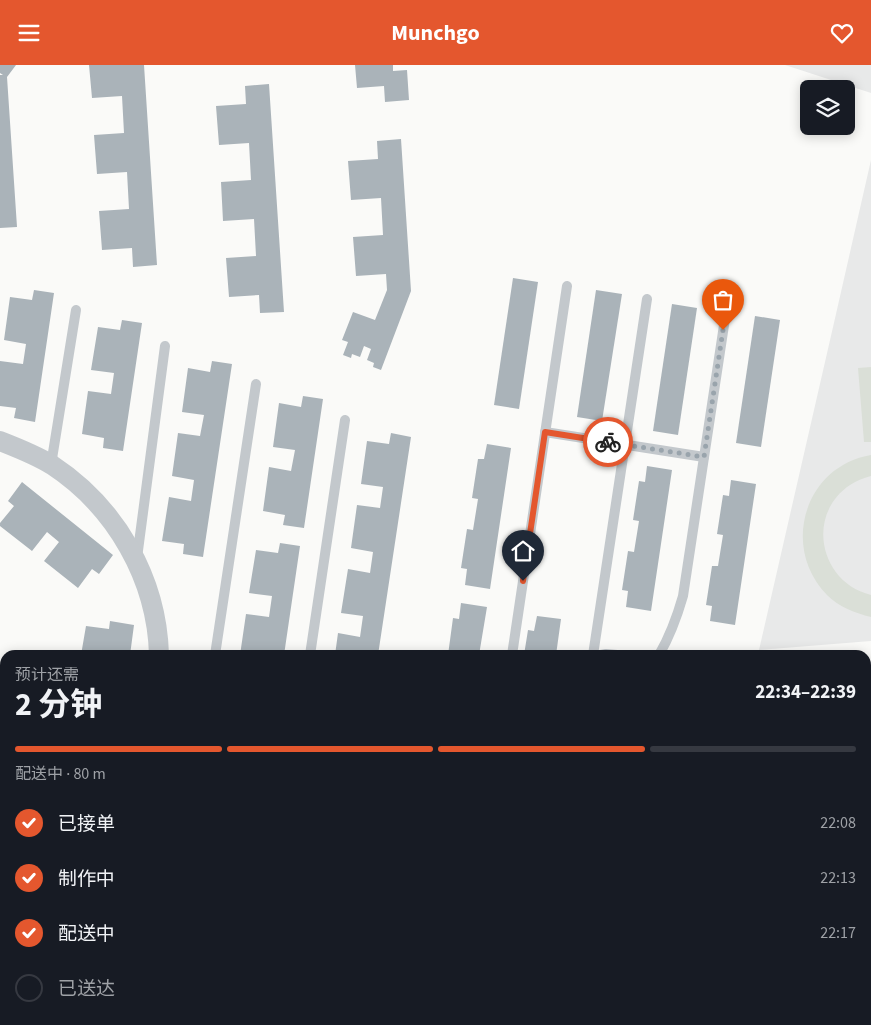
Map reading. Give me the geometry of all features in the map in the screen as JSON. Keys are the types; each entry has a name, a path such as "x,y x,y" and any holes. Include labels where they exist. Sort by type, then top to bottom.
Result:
{"street":[{"path":"0,441 24,450 52,465 77,484 100,507 120,532 136,560 151,598 159,637 159,650"}],"lane":[{"path":"513,650 567,286"},
{"path":"594,650 647,299"},
{"path":"52,465 76,310"},
{"path":"662,650 672,632 683,596 726,312"},
{"path":"136,560 165,346"},
{"path":"216,650 256,384"},
{"path":"311,650 345,420"},
{"path":"545,432 704,457"}],"shaded area":[{"path":"785,65 871,65 871,93 855,88 855,80 831,80"},
{"path":"871,160 871,641 759,650 836,314"},
{"path":"871,367 871,442 864,442 858,368"},
{"path":"871,455 871,476 850,485 836,498 827,513 823,530 824,547 830,563 840,577 854,588 871,595 871,617 848,609 827,595 813,576 805,554 803,533 807,511 816,491 830,475 848,462"}],"building":[{"path":"0,65 16,65 7,77 17,227 0,228 0,75 3,75 0,73"},
{"path":"89,65 144,65 157,265 133,267 132,248 102,250 99,211 129,209 127,172 97,174 94,135 124,133 122,96 92,98"},
{"path":"355,65 393,65 393,71 407,70 409,100 385,102 384,86 357,88"},
{"path":"269,84 284,312 260,313 259,295 229,297 226,258 256,256 254,219 223,221 221,182 251,180 249,143 219,145 216,106 246,104 245,86"},
{"path":"401,139 411,291 381,370 373,367 374,363 367,360 371,349 364,346 360,357 352,354 351,358 343,355 348,342 342,340 353,312 375,320 387,290 386,274 356,276 353,237 383,235 381,198 351,200 348,161 378,159 377,141"},
{"path":"513,278 538,282 519,409 494,405"},
{"path":"34,290 54,293 35,422 14,418 16,408 0,406 0,361 23,364 26,344 4,340 10,297 32,300"},
{"path":"596,290 622,294 602,421 577,417"},
{"path":"672,304 697,308 678,435 653,431"},
{"path":"755,316 780,320 761,447 736,443"},
{"path":"122,320 142,323 123,451 103,448 104,438 82,434 88,391 111,394 114,373 91,370 98,327 120,330"},
{"path":"212,361 232,364 203,557 183,554 184,544 162,541 169,497 191,501 194,480 172,476 178,433 200,436 204,415 182,412 188,368 210,372"},
{"path":"303,396 323,399 304,528 283,525 285,515 263,511 269,467 291,471 295,450 273,447 279,403 301,407"},
{"path":"391,433 411,437 379,650 336,650 338,633 360,637 363,616 341,613 348,569 370,573 373,552 351,548 357,505 380,508 383,487 361,484 367,441 389,444"},
{"path":"487,444 511,448 490,589 465,585 467,569 461,568 467,529 473,530 478,499 472,498 478,459 484,459"},
{"path":"647,466 672,470 651,611 626,607 628,591 622,590 628,551 634,552 639,521 633,520 639,481 645,482"},
{"path":"731,480 756,484 735,625 710,621 712,606 706,605 712,566 718,566 723,535 717,534 723,495 729,496"},
{"path":"22,482 113,555 99,574 92,569 78,588 44,561 59,542 47,532 32,551 0,526 0,523 14,506 8,501"},
{"path":"280,543 300,546 285,650 241,650 246,614 269,617 272,596 249,593 256,550 278,553"},
{"path":"461,603 487,607 480,650 449,650 453,618 459,619"},
{"path":"537,616 561,619 557,650 525,650 528,630 534,631"},
{"path":"110,621 134,625 131,650 82,650 86,626 109,629"}],"way so far":[{"path":"608,442 704,457 723,330"}],"route":[{"path":"523,581 545,432 608,442"}]}
